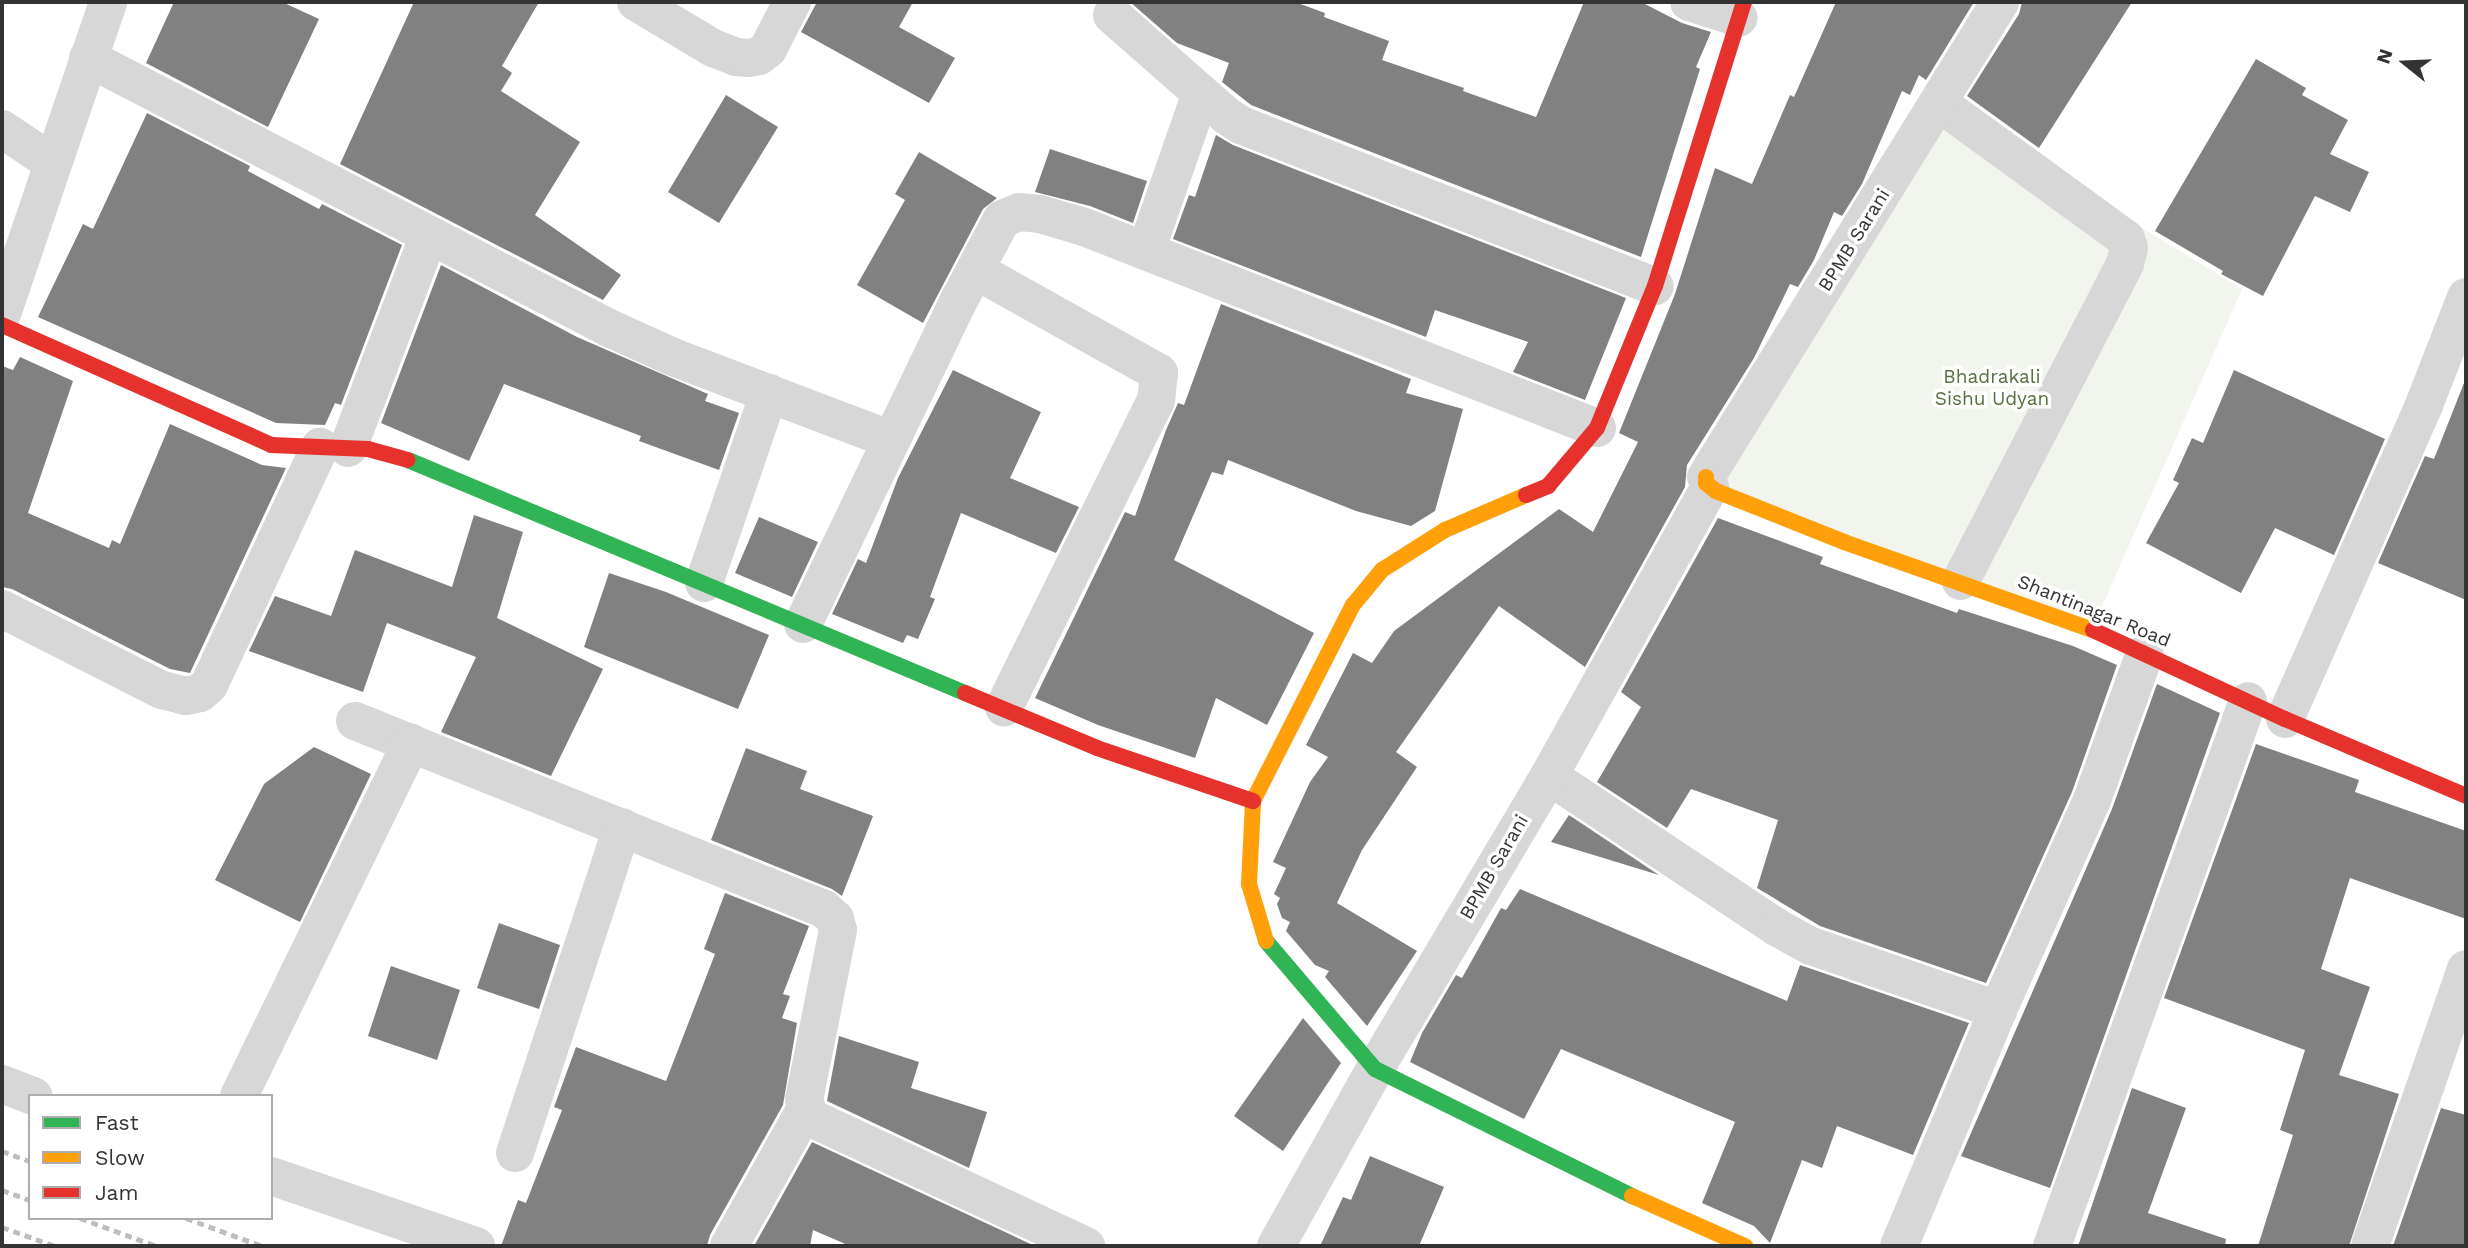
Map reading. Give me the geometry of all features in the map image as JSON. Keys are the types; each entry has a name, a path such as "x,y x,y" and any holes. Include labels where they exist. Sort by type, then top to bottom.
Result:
{"street":[{"path":"2,314 108,2"},
{"path":"636,2 713,48 736,57 748,58 759,56 768,48 792,2"},
{"path":"1689,2 1741,10 1655,286 1597,428 1548,486 1445,530 1382,570 1366,587 1353,605 1253,801 1249,884 1265,940 1375,1069 1606,1185 1745,1246"},
{"name":"BPMB Sarani","path":"1276,1246 1375,1069 1549,776 1708,482 2000,2"},
{"path":"1112,15 1227,116 1258,132 1655,286"},
{"path":"88,58 609,328 673,357 892,440"},
{"path":"1146,251 1201,93"},
{"path":"1939,103 2126,239 2129,248 2125,264 1961,581"},
{"path":"2,129 52,163"},
{"path":"803,624 975,270 1002,219 1019,212 1040,214 1073,224 1146,251 1597,428"},
{"path":"2,609 163,690 186,696 200,693 209,685 334,448 429,235"},
{"path":"975,270 1159,373 1156,400 1004,708"},
{"path":"2285,719 2424,405 2466,297"},
{"path":"2,326 271,445 368,449 405,460 1097,748 1253,801"},
{"path":"704,583 769,393"},
{"name":"Shantinagar Road","path":"1708,482 1844,542 2091,629 2285,719 2466,796"},
{"path":"1899,1246 1998,1010 2092,800 2145,653"},
{"path":"2052,1246 2248,701"},
{"path":"355,721 811,902 835,919 838,930 804,1100 809,1117 1086,1246"},
{"path":"240,1094 411,743"},
{"path":"1549,776 1778,928 1811,946 1998,1010"},
{"path":"515,1153 622,827"},
{"path":"2370,1246 2466,969"},
{"path":"2,1084 29,1094"},
{"path":"729,1246 805,1110"},
{"path":"273,1177 476,1246"}],"green space":[{"name":"Bhadrakali Sishu Udyan","path":"1940,105 2242,289 2092,629 1716,491"}],"building":[{"path":"174,2 282,2 319,19 268,127 146,63"},
{"path":"414,2 539,2 502,66 512,73 501,91 580,142 535,215 621,275 603,300 340,164"},
{"path":"817,2 913,2 899,27 955,58 929,103 801,32"},
{"path":"1130,2 1295,2 1325,13 1324,17 1389,41 1382,60 1464,88 1463,91 1536,117 1584,2 1641,2 1682,23 1711,32 1696,67 1700,69 1641,257 1251,105 1222,82 1229,63 1177,43"},
{"path":"1836,2 1974,2 1926,80 1919,75 1910,95 1902,91 1862,184 1842,216 1834,212 1814,260 1798,287 1790,284 1754,358 1687,465 1685,487 1585,667 1499,606 1396,752 1417,767 1362,850 1337,903 1417,951 1367,1026 1325,977 1329,971 1315,965 1286,931 1290,922 1282,918 1277,904 1280,898 1274,894 1286,868 1273,862 1310,782 1328,757 1306,745 1353,653 1372,663 1394,631 1559,509 1593,532 1638,442 1619,433 1675,294 1715,168 1752,184 1790,95 1794,97"},
{"path":"2022,2 2132,2 2039,148 1967,96 2019,14"},
{"path":"2256,59 2306,88 2302,95 2348,120 2330,154 2369,172 2350,212 2315,196 2263,296 2221,274 2223,271 2155,231"},
{"path":"726,95 778,127 719,223 668,192"},
{"path":"147,113 250,166 248,171 319,209 322,204 402,245 341,405 335,403 325,425 276,423 38,317 83,224 93,229"},
{"path":"1216,135 1233,145 1626,298 1585,400 1513,372 1528,342 1435,310 1426,337 1173,239 1189,195 1195,197"},
{"path":"1050,149 1147,181 1133,223 1090,206 1035,192"},
{"path":"919,152 997,198 983,209 923,323 857,285 905,200 895,194"},
{"path":"441,265 577,337 708,394 705,401 739,413 719,470 639,441 641,436 504,384 469,461 381,423"},
{"path":"1221,304 1411,379 1406,393 1463,409 1435,511 1411,526 1356,511 1228,460 1223,475 1212,472 1174,560 1314,633 1267,725 1216,698 1195,758 1098,725 1035,698 1125,512 1135,516 1166,430 1178,403 1184,405"},
{"path":"20,357 73,381 28,513 109,548 112,540 120,544 170,424 262,465 286,468 190,673 170,669 12,589 2,587 2,366 13,370"},
{"path":"953,370 1041,412 1010,478 1079,507 1056,553 961,513 930,597 935,599 918,639 907,635 903,643 832,614 858,559 866,563 898,478"},
{"path":"2234,370 2385,439 2334,555 2275,528 2241,593 2146,543 2179,483 2173,480 2192,438 2203,443"},
{"path":"2464,383 2466,600 2378,563 2425,456 2434,459"},
{"path":"474,515 523,532 497,618 603,669 551,776 441,732 476,657 387,623 363,692 249,651 275,596 331,616 355,550 452,587"},
{"path":"759,517 818,542 792,597 735,573"},
{"path":"1718,518 1823,557 1820,564 1957,613 1959,609 2073,646 2117,665 2072,792 1986,983 1820,926 1757,888 1778,820 1691,789 1667,828 1597,782 1641,707 1621,692"},
{"path":"609,573 666,592 769,635 738,709 584,647"},
{"path":"2157,684 2220,713 2050,1188 1961,1156 2112,809"},
{"path":"2256,744 2359,780 2355,792 2466,831 2466,919 2350,878 2321,969 2370,987 2339,1075 2399,1094 2349,1246 2258,1246 2293,1135 2280,1130 2305,1050 2164,998"},
{"path":"314,747 371,774 300,922 215,880 264,784"},
{"path":"746,748 807,771 800,789 873,816 842,896 832,889 711,840"},
{"path":"1569,815 1659,875 1551,842"},
{"path":"1520,889 1787,1001 1800,965 1969,1023 1913,1155 1837,1126 1822,1168 1802,1160 1770,1243 1754,1226 1702,1203 1735,1122 1561,1049 1524,1119 1410,1062 1422,1033 1456,975 1462,978 1501,908 1506,910"},
{"path":"725,893 809,926 783,994 790,996 782,1018 797,1023 783,1105 710,1235 707,1246 501,1246 518,1200 526,1203 562,1110 554,1107 576,1047 666,1081 715,954 704,949"},
{"path":"499,923 560,945 539,1009 477,988"},
{"path":"391,966 460,990 437,1060 368,1036"},
{"path":"1303,1018 1341,1063 1283,1151 1234,1116"},
{"path":"839,1036 919,1062 911,1088 987,1112 969,1168 827,1101"},
{"path":"2132,1088 2186,1108 2148,1213 2226,1239 2225,1246 2078,1246"},
{"path":"2441,1108 2466,1115 2466,1246 2393,1246"},
{"path":"812,1142 1035,1246 850,1246 813,1230 810,1246 754,1246"},
{"path":"1370,1156 1444,1187 1419,1246 1320,1246 1343,1197 1351,1200"}],"railway":[{"path":"2,1151 28,1160"},
{"path":"2,1190 28,1199"},
{"path":"85,1220 156,1246"},
{"path":"191,1220 262,1246"},
{"path":"2,1227 55,1246"}],"traffic: fast":[{"path":"408,460 965,693"},
{"path":"1266,941 1375,1069 1632,1196"}],"traffic: slow":[{"path":"1706,477 1706,483 1716,491 1844,542 2093,630"},
{"path":"1266,941 1249,884 1253,801 1353,605 1382,570 1445,530 1526,495"},
{"path":"1632,1196 1745,1246"}],"traffic: jam":[{"path":"1526,495 1548,486 1597,428 1655,286 1744,2"},
{"path":"2,325 271,445 368,449 408,460"},
{"path":"2093,630 2285,719 2466,796"},
{"path":"965,693 1097,748 1253,801"}]}
